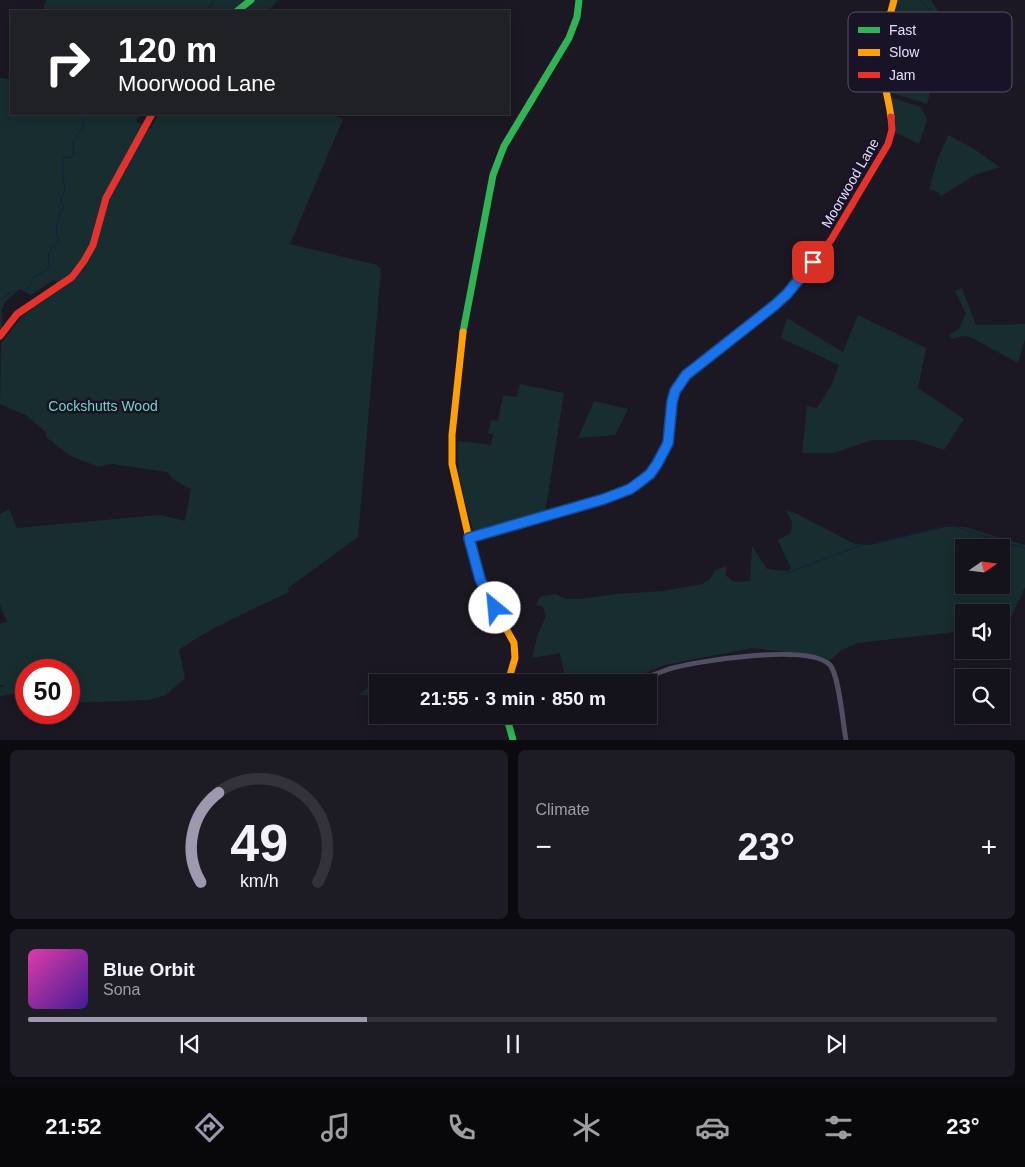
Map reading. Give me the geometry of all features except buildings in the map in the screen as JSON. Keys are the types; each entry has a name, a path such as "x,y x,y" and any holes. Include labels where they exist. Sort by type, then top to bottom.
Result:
{"main road":[{"path":"238,10 251,0"},
{"path":"510,674 515,658 514,643 480,579 452,464 452,435 464,330 493,174 502,151 569,38 577,17 578,0"},
{"name":"Moorwood Lane","path":"469,538 604,499 630,489 650,474 664,454 668,443 672,402 679,383 695,366 787,294 831,240 885,151 891,137 892,128 886,92"},
{"path":"0,336 17,314 72,277 84,261 93,245 106,198 151,115"},
{"path":"509,724 513,740"}],"street":[{"path":"654,674 684,666 763,654 789,655 820,660 829,664 835,675 846,740"}],"green space":[{"path":"46,0 245,0 231,10 43,10"},
{"path":"256,0 278,0 269,10 245,10"},
{"path":"897,0 931,0 938,12 894,12"},
{"name":"Cockshutts Wood","path":"0,78 10,79 10,115 140,115 136,121 150,129 158,115 333,115 343,119 290,244 377,265 381,269 358,537 288,588 289,592 219,626 179,650 185,678 166,695 148,700 80,703 80,659 15,659 15,694 0,696 0,687 6,685 0,685 0,624 7,622 0,605 0,514 9,509 17,528 160,515 185,521 191,489 174,480 167,472 112,464 98,467 69,455 46,437 47,433 26,415 0,404 1,343 22,316 62,288 54,280 31,295 20,289 9,298 2,309 2,330 0,333"},
{"path":"889,92 930,92 927,104"},
{"path":"890,97 921,107 927,120 919,144 896,133"},
{"path":"948,135 971,147 1000,167 975,175 941,196 938,192 929,189 937,161"},
{"path":"962,288 976,325 1025,324 1025,339 1018,363 970,337 962,336 952,339 949,336 959,329 966,313 955,291"},
{"path":"858,315 926,348 918,388 964,419 944,450 914,440 872,440 834,453 802,453 807,406 817,408 831,386 839,365 781,338 787,318 843,352"},
{"path":"520,384 564,393 545,513 474,533 460,476 457,452 458,441 491,445 493,434 488,433 491,420 498,421 503,395 517,397"},
{"path":"594,401 628,409 615,435 578,438"},
{"path":"786,511 793,512 855,544 870,545 945,527 965,527 1005,539 955,539 955,594 1010,594 1010,540 1025,545 1025,587 1010,620 1010,604 955,604 955,632 857,643 842,650 830,660 822,657 753,648 664,665 643,674 564,674 560,653 532,658 538,633 546,616 543,607 536,605 540,597 555,594 566,599 579,599 663,591 702,584 710,579 715,570 727,566 725,575 734,582 750,581 752,546 767,569 787,571 791,569 778,540 791,533 792,522"},
{"path":"369,686 369,696 359,695"}],"waterway":[{"path":"204,10 212,5 213,0"},
{"path":"921,0 931,12"},
{"path":"1012,73 1025,82"},
{"path":"0,300 13,291 20,294 31,285 33,277 50,268 48,256 59,241 56,228 64,207 60,200 65,191 62,166 64,157 71,158 74,152 73,141 83,126 82,119 84,115"},
{"path":"781,575 859,546 951,525 997,541 1025,548"}],"traffic: fast":[{"path":"238,10 251,0"},
{"path":"463,332 493,175 504,146 569,38 577,17 579,0"},
{"path":"509,724 513,740"}],"traffic: slow":[{"path":"891,12 894,0"},
{"path":"886,92 891,117"},
{"path":"463,332 452,435 452,464 475,565 487,594 514,643 515,658 510,674"},
{"path":"469,538 604,499 630,489 650,474 669,443 672,402 675,391 679,383 695,367"}],"traffic: jam":[{"path":"0,336 17,314 72,277 84,261 93,245 106,198 151,115"},
{"path":"695,367 787,294 831,240 888,144 892,130 891,117"}],"route":[{"path":"495,608 480,579 469,538 604,499 630,489 650,474 664,454 668,443 672,402 679,383 695,366 775,305 787,294 813,262"}]}
